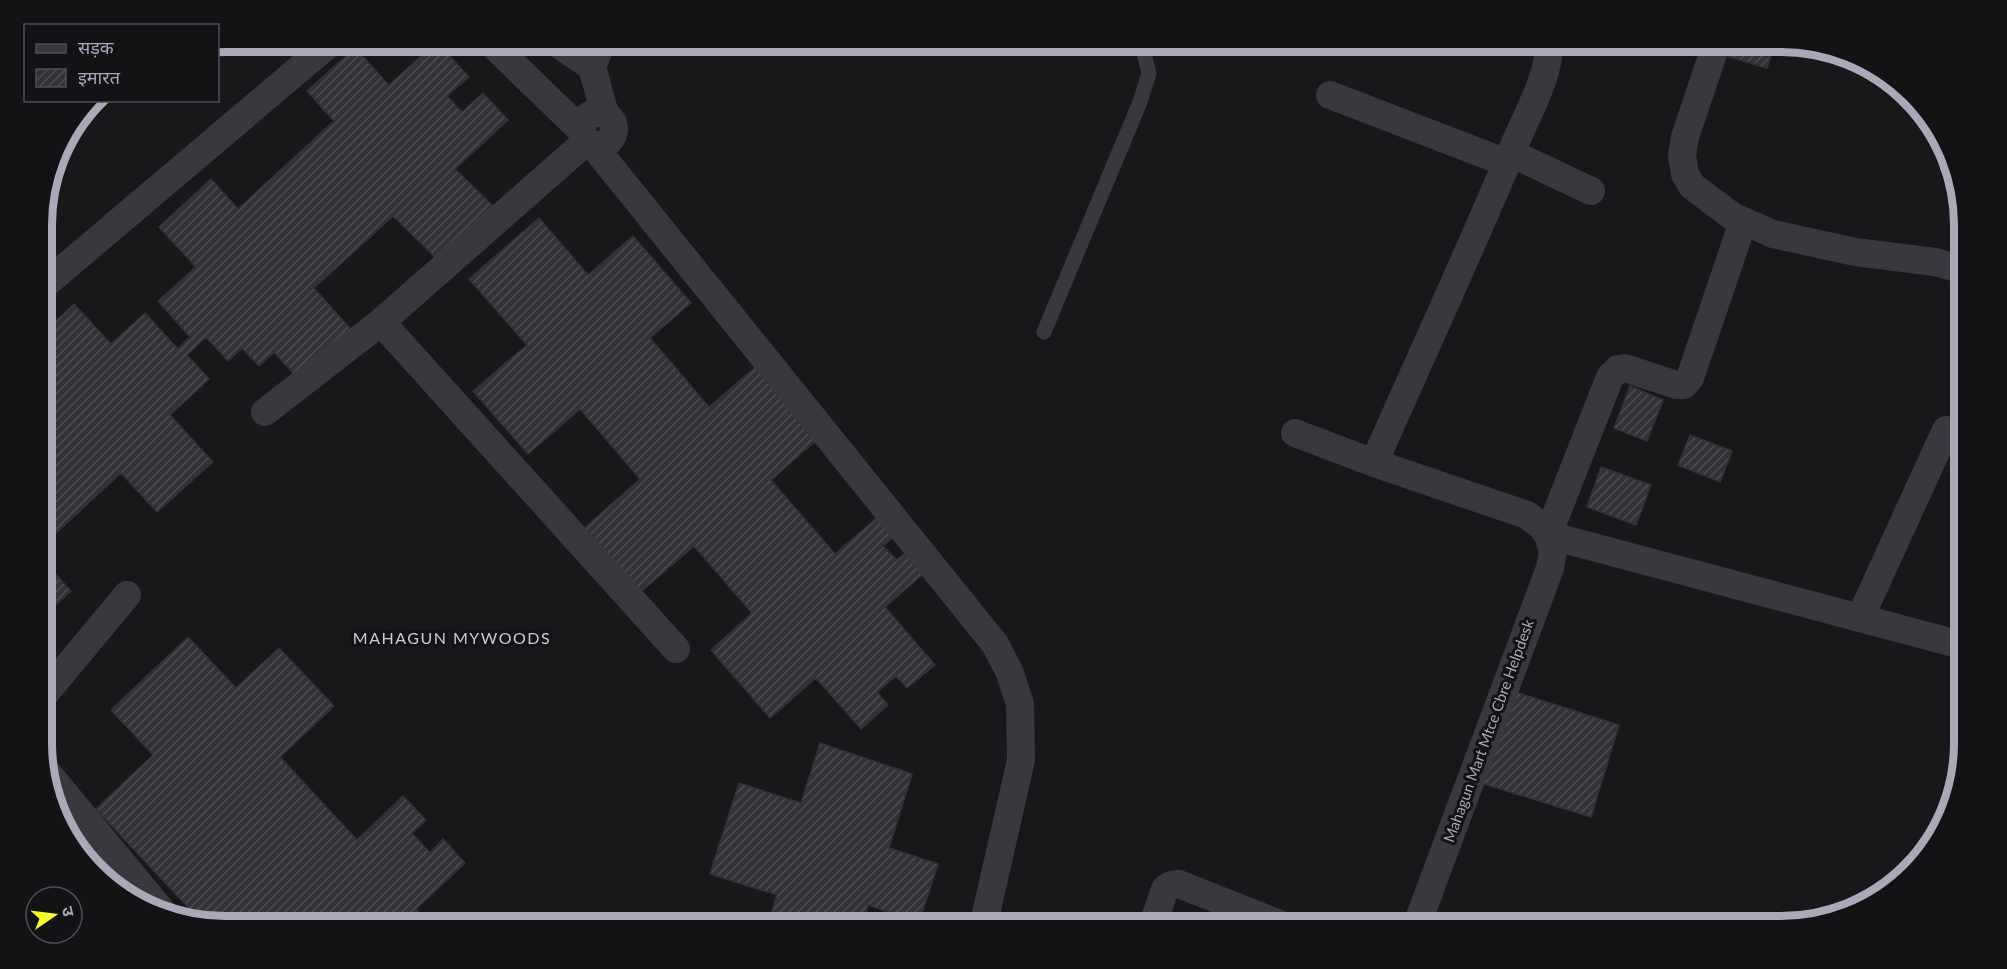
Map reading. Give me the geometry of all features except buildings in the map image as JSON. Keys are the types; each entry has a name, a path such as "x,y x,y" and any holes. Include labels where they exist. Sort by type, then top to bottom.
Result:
{"street":[{"path":"53,278 319,52"},
{"path":"500,52 587,139 995,644 1010,674 1020,704 1021,760 986,916"},
{"path":"1374,463 1509,158 1541,81 1550,52"},
{"path":"1714,52 1685,137 1682,155 1684,174 1692,186 1743,222 1773,234 1855,252 1935,262 1954,267"},
{"path":"587,139 603,144 612,137 614,127 605,114 597,54"},
{"path":"1330,95 1509,158 1591,191"},
{"path":"265,412 381,322 587,139"},
{"path":"1548,535 1610,377 1618,369 1625,368 1676,385 1684,385 1690,378 1743,222"},
{"path":"381,322 676,649"},
{"path":"1860,618 1946,430"},
{"path":"1295,433 1374,463 1527,515 1548,535 1954,643"},
{"name":"Mahagun Mart Mtce Cbre Helpdesk","path":"1420,916 1550,568 1553,551 1548,535"},
{"path":"52,686 127,595"},
{"path":"60,793 151,899"},
{"path":"1156,916 1165,889 1179,884 1259,916"}],"lane":[{"path":"1044,332 1140,102 1149,73 1144,52"}],"district":[{"name":"MAHAGUN MYWOODS","path":"452,638"}]}
